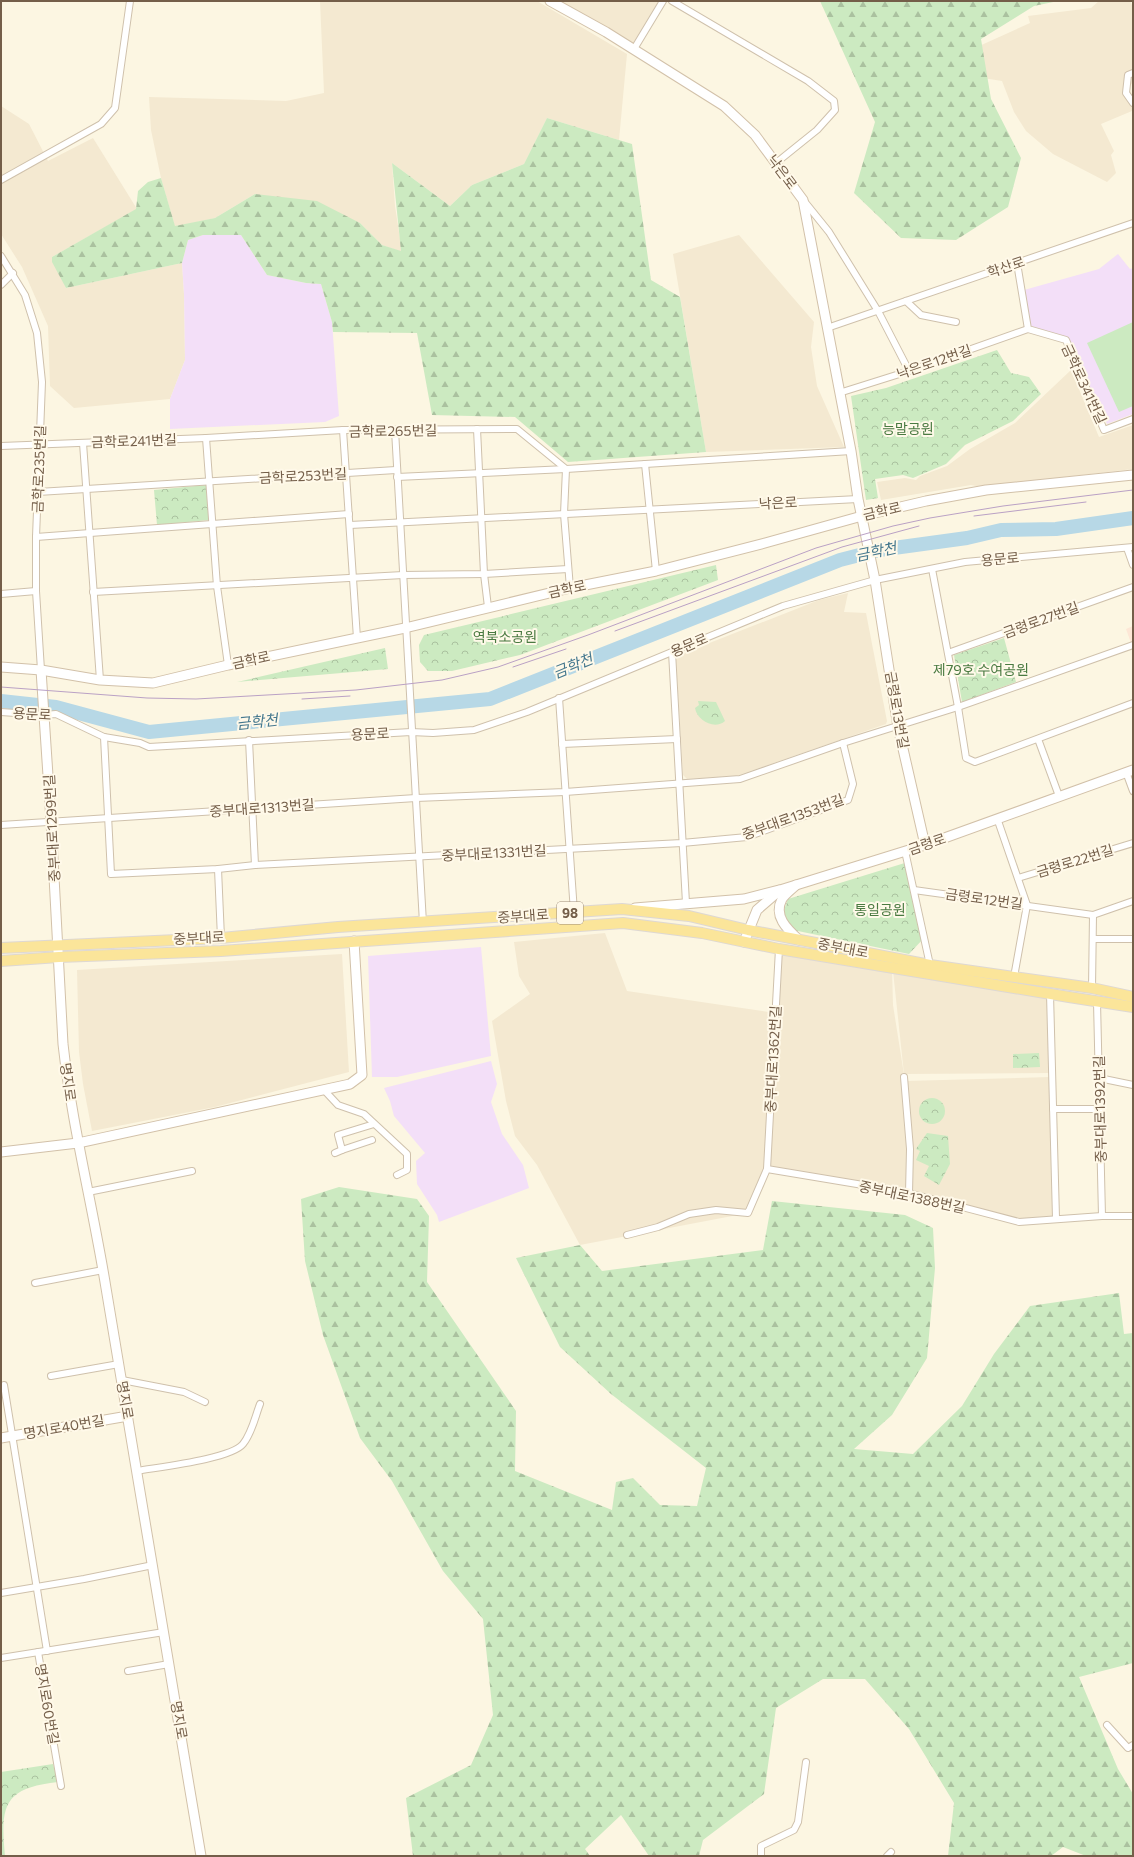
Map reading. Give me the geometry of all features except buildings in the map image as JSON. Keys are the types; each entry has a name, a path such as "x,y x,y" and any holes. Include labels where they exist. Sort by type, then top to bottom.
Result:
{"main road":[{"name":"낙은로","path":"550,1 634,49 724,106 755,135 803,200 862,516"},
{"name":"금학로","path":"1,667 40,670 100,680 153,683 228,665 406,628 570,588 656,571 862,516 926,501 986,490 1133,475"},
{"name":"금령로13번길","path":"862,516 874,577 898,727 925,845"},
{"name":"중부대로1299번길","path":"40,670 42,680 58,944"},
{"name":"금령로","path":"744,942 757,910 780,890 925,845 1130,771"},
{"path":"797,884 782,899 779,913 784,927 799,940"},
{"path":"622,909 744,899 780,890"},
{"name":"중부대로","path":"1,948 58,944 221,938 338,927 423,923 622,909 689,916 748,930 930,965 1092,988 1133,997"},
{"name":"중부대로","path":"1,961 59,957 221,951 623,923 702,933 779,949 1133,1007"},
{"path":"1,1152 78,1144 350,1084 362,1075 354,942"},
{"name":"명지로","path":"58,944 63,1044 78,1144 103,1270 202,1856"},
{"name":"명지로40번길","path":"1,1438 128,1416"}],"street":[{"path":"1,180 101,124 115,108 130,1"},
{"path":"634,49 663,1"},
{"path":"672,1 808,81 834,101 835,110 816,130 776,163"},
{"path":"1133,73 1128,75 1126,93 1133,103"},
{"path":"803,200 829,232 878,311 909,371"},
{"name":"학산로","path":"827,328 1133,223"},
{"name":"금학로235번길","path":"1,256 13,273 25,295 37,333 42,382 36,537 36,591 40,670"},
{"path":"1017,263 1028,329"},
{"path":"1,285 13,273"},
{"path":"906,301 920,315 956,322"},
{"name":"낙은로12번길","path":"839,393 909,371 1028,329"},
{"name":"금학로341번길","path":"1028,329 1066,340 1104,430 1133,419"},
{"path":"477,429 484,574 488,607"},
{"name":"금학로265번길","path":"357,638 354,579 342,430 517,429 566,469"},
{"path":"228,665 217,586 206,438 342,430"},
{"path":"395,430 396,470 423,923"},
{"name":"금학로241번길","path":"100,680 83,443 206,438"},
{"path":"1,446 83,443"},
{"path":"397,477 566,469 851,451"},
{"path":"645,464 656,571"},
{"path":"566,469 564,514 570,588"},
{"name":"금학로253번길","path":"210,481 396,470"},
{"path":"38,492 210,481"},
{"name":"낙은로","path":"350,525 858,499"},
{"path":"36,537 349,514"},
{"path":"1130,548 1133,564"},
{"name":"용문로","path":"1,712 56,714 104,736 140,743 149,747 249,740 474,730 527,712 783,606 874,577 932,569 965,562 1130,548"},
{"path":"94,592 354,579 403,575 484,574 568,569"},
{"path":"932,569 966,758 975,762 1133,703"},
{"name":"금령로27번길","path":"948,653 1133,587"},
{"path":"1,594 36,591"},
{"path":"416,798 565,792 740,779 843,743 958,707 1133,645"},
{"path":"672,652 686,903"},
{"path":"559,698 574,912"},
{"path":"104,736 111,874 418,857"},
{"path":"1038,739 1059,796"},
{"path":"249,740 255,865"},
{"path":"562,744 677,740"},
{"name":"중부대로1353번길","path":"682,843 747,837 848,800 853,784 843,743"},
{"path":"1130,771 1133,791"},
{"name":"중부대로1313번길","path":"1,825 416,798"},
{"name":"금령로22번길","path":"997,818 1027,905"},
{"name":"중부대로1331번길","path":"418,857 682,843"},
{"name":"금령로22번길","path":"1018,878 1133,843"},
{"path":"905,851 930,965"},
{"path":"218,869 221,938"},
{"name":"금령로12번길","path":"914,890 1093,915 1133,901"},
{"path":"1014,977 1027,905"},
{"path":"1092,988 1093,915"},
{"path":"1093,939 1133,939"},
{"name":"중부대로1362번길","path":"767,1169 779,949"},
{"path":"1050,994 1056,1218"},
{"name":"중부대로1392번길","path":"1097,1002 1102,1216"},
{"path":"904,1077 910,1149 909,1193"},
{"path":"1099,1078 1133,1085"},
{"path":"324,1090 338,1105 364,1114 407,1154 407,1170 397,1175"},
{"path":"1053,1108 1100,1108"},
{"path":"342,1150 338,1136 374,1124"},
{"path":"335,1153 372,1140"},
{"path":"627,1235 658,1227 689,1214 716,1210 748,1213 767,1169"},
{"name":"중부대로1388번길","path":"767,1169 909,1193 1019,1222 1056,1218 1133,1216"},
{"path":"88,1192 192,1171"},
{"path":"35,1282 103,1270"},
{"path":"51,1376 119,1364"},
{"path":"122,1380 184,1392 205,1402"},
{"path":"4,1385 47,1651"},
{"path":"137,1471 208,1458 234,1451 242,1445 248,1437 260,1404"},
{"path":"1,1593 153,1565"},
{"name":"명지로60번길","path":"61,1786 38,1652 164,1632"},
{"path":"1,1658 38,1652"},
{"path":"128,1671 169,1664"},
{"path":"1107,1724 1128,1748 1133,1745"},
{"path":"761,1856 761,1846 794,1830 798,1822 806,1762"}],"shaded area":[{"path":"320,1 537,1 627,54 619,140 547,118 524,164 472,185 450,206 392,163 395,206 402,252 382,245 360,223 255,194 215,218 175,227 161,178 151,130 149,97 286,101 324,93"},
{"path":"558,1 660,1 633,45"},
{"path":"1099,1 1130,1 1133,7 1133,82 1129,87 1133,100 1132,111 1101,124 1114,151 1111,155 1116,173 1107,182 1053,154 1026,131 1014,112 1002,81 983,78 977,47 1030,23 1028,16 1091,8"},
{"path":"1,106 29,124 48,161 93,138 137,209 52,257 66,288 182,263 185,360 170,399 74,408 50,386 48,326 22,267 1,234"},
{"path":"203,235 241,235 267,275 306,283 321,284 332,322 339,416 325,422 170,429 170,399 185,360 182,263 188,240"},
{"path":"739,235 814,322 811,347 817,386 844,447 706,452 673,254"},
{"path":"1118,254 1130,269 1133,268 1133,414 1107,424 1068,338 1031,326 1024,290 1099,269"},
{"path":"1071,370 1099,437 1133,425 1133,469 981,487 971,485 881,500 877,482 905,478 916,480 920,476 947,466 970,449 1015,423"},
{"path":"848,593 844,612 866,613 887,721 886,724 736,776 687,779 683,775 676,660 679,655 819,600"},
{"path":"1133,626 1133,642 1131,643 1126,629"},
{"path":"605,933 627,991 775,1013 779,949 892,968 893,1005 905,1081 1050,1077 1056,1218 1019,1222 909,1193 767,1169 748,1213 580,1245 537,1165 515,1136 506,1101 492,1021 530,994 519,976 514,942"},
{"path":"481,947 491,1056 397,1077 372,1077 368,956"},
{"path":"342,954 349,1072 215,1107 92,1131 83,1084 79,1052 77,970"},
{"path":"893,971 1049,997 1051,1073 904,1074"},
{"path":"491,1061 497,1084 491,1102 502,1134 523,1165 529,1188 439,1222 437,1215 417,1184 416,1161 425,1153 394,1116 390,1101 384,1088"}],"green space":[{"path":"820,1 1058,1 1034,6 981,39 991,99 1021,158 1008,207 956,240 901,238 854,193 875,122"},
{"path":"547,118 632,144 651,280 680,297 706,452 568,462 515,417 432,415 417,333 333,332 332,322 321,284 306,283 267,275 241,235 203,235 188,240 182,263 66,288 52,262 52,257 136,209 138,191 148,182 161,178 175,226 215,218 255,194 317,201 360,223 382,245 401,251 392,163 450,206 472,185 524,164"},
{"path":"1133,322 1133,406 1119,412 1087,343"},
{"name":"능말공원","path":"997,350 1011,373 1029,377 1041,394 1013,421 965,445 946,464 913,478 903,475 875,479 878,498 866,500 851,396 886,388"},
{"path":"206,485 209,520 157,525 154,490"},
{"name":"역북소공원","path":"716,565 718,580 520,655 452,671 428,671 420,662 419,645 424,635"},
{"name":"제79호 수여공원","path":"1004,638 1016,682 962,702 954,655"},
{"path":"385,648 388,669 237,682"},
{"path":"698,701 716,702 725,721 716,725 707,723 696,713 695,708 699,705"},
{"name":"통일공원","path":"908,862 924,938 909,954 793,930 784,922 784,910 788,899"},
{"path":"1039,1053 1040,1067 1013,1068 1013,1054"},
{"path":"932,1098 941,1102 945,1111 941,1120 932,1124 923,1120 919,1111 923,1102"},
{"path":"927,1133 948,1136 950,1164 939,1185 924,1176 929,1166 916,1160 920,1151 916,1149"},
{"path":"932,1168 937,1173 932,1178 927,1173"},
{"path":"339,1187 417,1199 429,1216 427,1282 516,1411 515,1471 612,1510 616,1482 633,1478 660,1505 697,1506 706,1468 611,1394 560,1347 516,1258 580,1245 602,1271 763,1250 772,1201 905,1215 933,1228 935,1268 927,1358 892,1415 854,1449 913,1454 962,1406 994,1354 1030,1306 1119,1293 1124,1334 1133,1333 1133,1663 1079,1677 1118,1769 1133,1794 1133,1856 1086,1856 1063,1847 1051,1856 948,1856 954,1803 909,1729 865,1679 823,1679 776,1708 764,1794 703,1840 699,1856 649,1856 621,1815 585,1849 590,1856 413,1856 406,1798 471,1765 493,1715 483,1619 443,1571 392,1481 360,1438 323,1335 305,1261 301,1199"},
{"path":"53,1764 58,1782 26,1789 16,1795 9,1802 5,1812 4,1824 5,1856 1,1856 1,1772"}],"waterway":[{"name":"금학천","path":"1,701 56,707 149,732 490,699 840,560 879,550 967,538 1001,530 1056,529 1133,518"}],"tram line":[{"path":"1,687 147,698 196,699 356,690 442,680 498,667 588,635 816,548 893,526 930,518 1003,506 1133,490"},
{"path":"974,516 1086,502"},
{"path":"615,631 842,547 919,526"},
{"path":"513,667 566,649"},
{"path":"302,699 350,696"}]}
